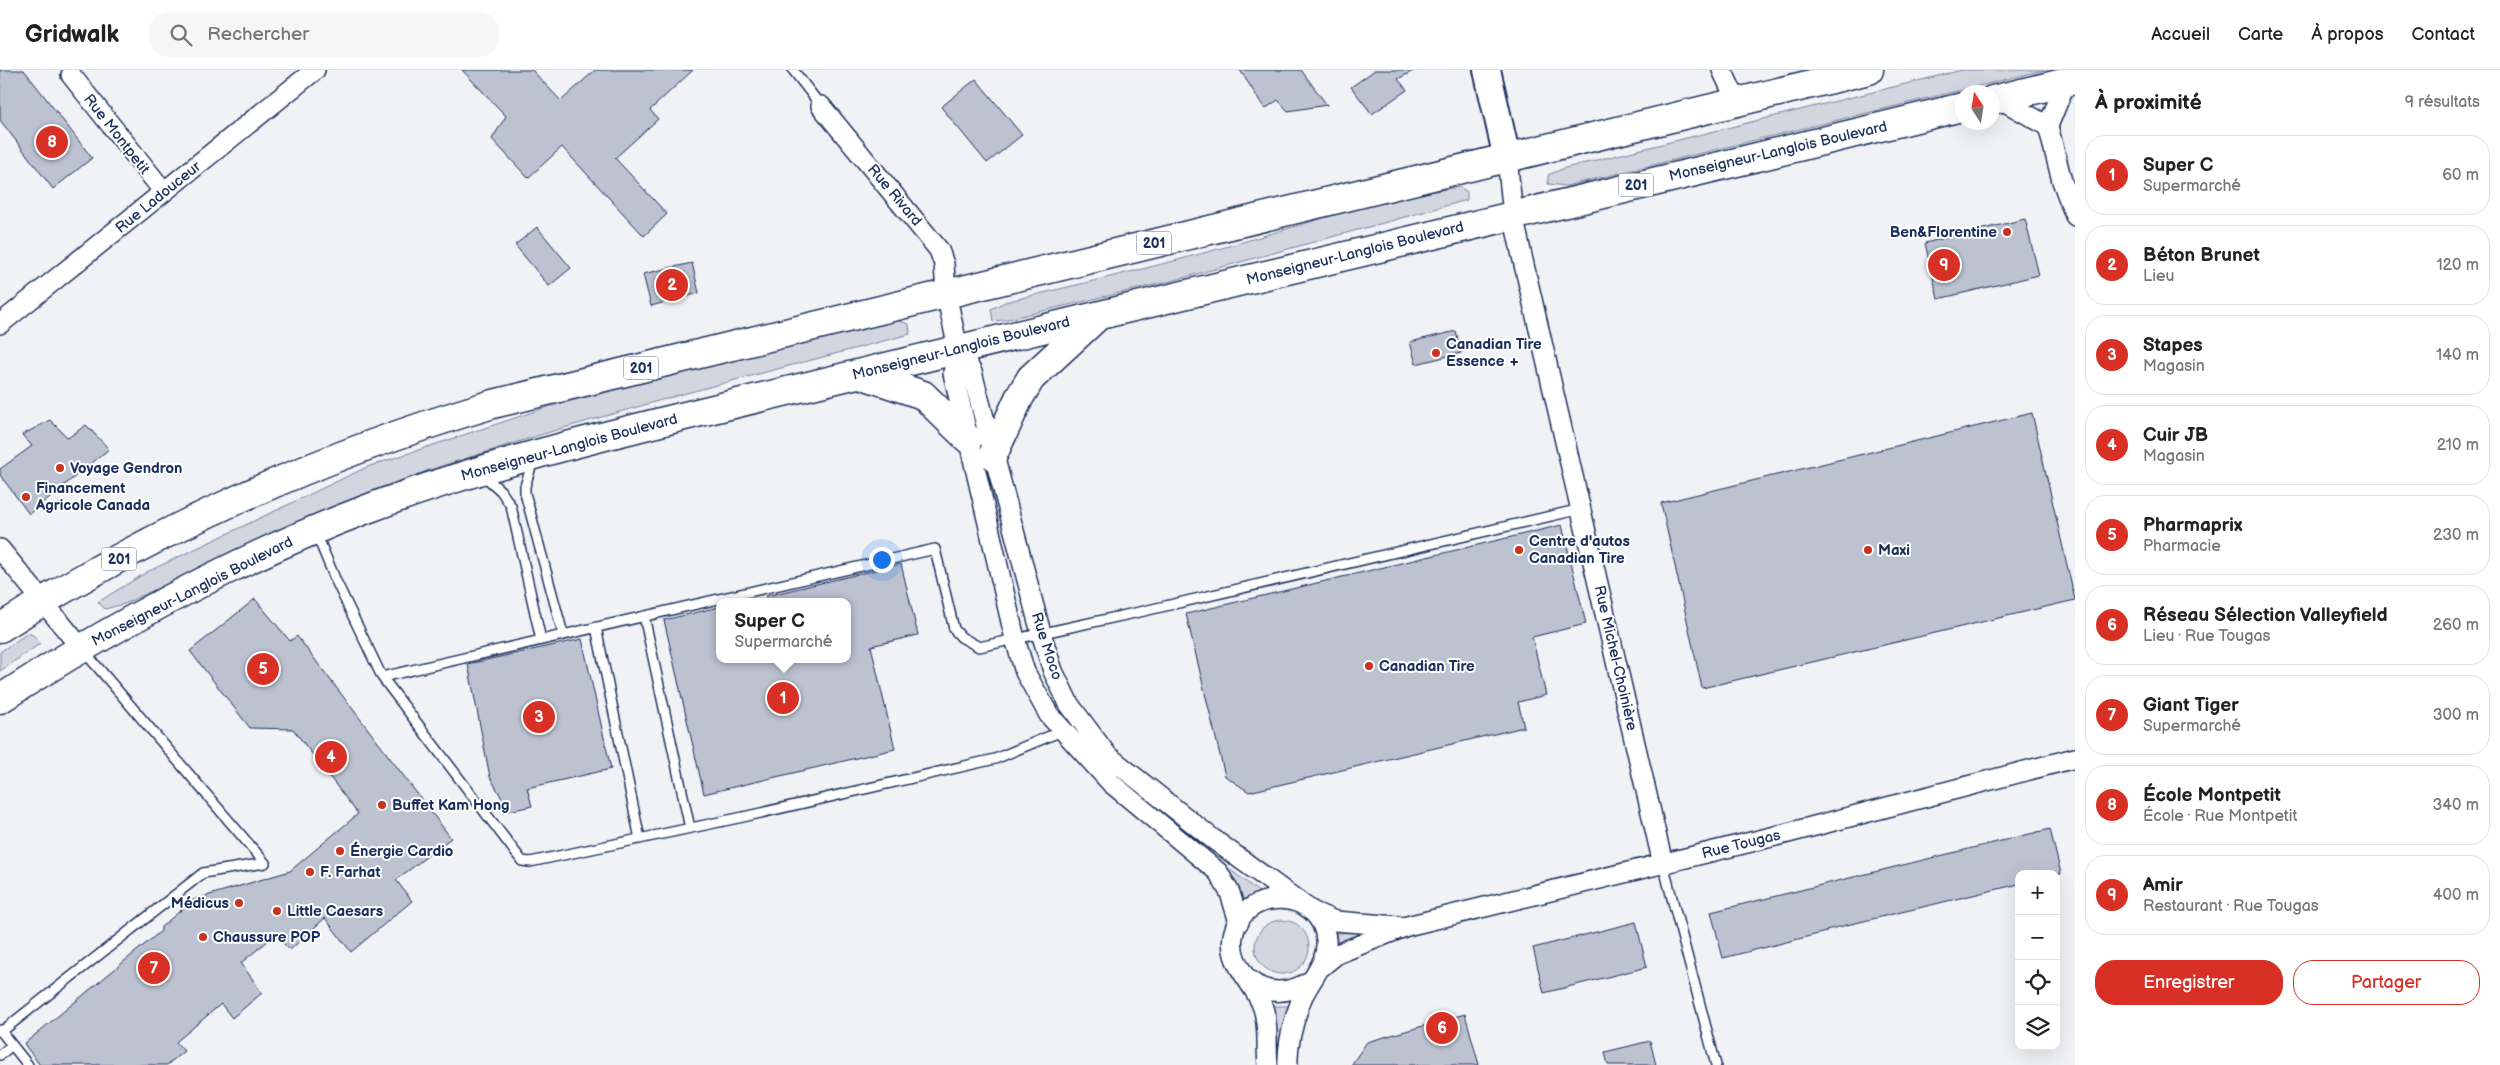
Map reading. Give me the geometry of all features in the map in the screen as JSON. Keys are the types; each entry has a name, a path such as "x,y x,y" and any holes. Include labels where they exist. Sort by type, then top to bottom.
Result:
{"highway":[{"name":"201","path":"0,628 113,562 232,503 364,447 427,424 520,397 1870,70"},
{"path":"2000,98 2070,81"},
{"name":"Monseigneur-Langlois Boulevard","path":"0,699 81,648 193,588 315,530 409,494 478,471 535,454 858,373 1955,109"},
{"path":"993,455 1018,398 1031,378 1098,316"},
{"path":"858,373 923,395 968,439"}],"street":[{"name":"Rue Ladouceur","path":"0,324 315,70"},
{"path":"1487,70 1507,158"},
{"path":"1722,70 1737,102"},
{"name":"Rue Montpetit","path":"71,75 164,192"},
{"path":"2070,81 2048,126 2062,181 2075,216"},
{"path":"2000,102 2048,126"},
{"name":"Rue Rivard","path":"821,106 935,243 944,264 946,293"},
{"name":"Rue Michel-Choinière","path":"1507,158 1514,215 1663,864"},
{"name":"Rue Moco","path":"946,293 958,349 972,372 1041,633 1053,671 1069,704 1107,755 1213,839 1308,908 1322,924 1326,939 1326,953 1293,1026 1288,1065"},
{"name":"Rue Moco","path":"958,349 953,373 1015,638 1025,672 1049,715 1111,783 1218,872 1230,893 1238,922 1233,935 1232,949 1236,963 1264,1010 1268,1065"},
{"path":"0,549 81,648"},
{"name":"Rue Tougas","path":"1316,973 1337,954 1407,926 1663,864 2075,758"},
{"path":"1238,922 1248,910 1267,900 1288,899 1308,908"},
{"name":"Rue Tougas","path":"1308,908 1334,921 1407,926"},
{"name":"Rue Moco","path":"1244,975 1255,985 1269,991 1285,992 1299,987 1316,973"}],"lane":[{"path":"793,70 821,106"},
{"path":"535,454 525,486 525,494 563,634"},
{"path":"478,471 501,491 511,506 541,640"},
{"path":"722,598 935,549 954,629 961,637 979,647 1581,508"},
{"path":"315,530 336,581 382,676 522,861 530,862 640,839 995,759 1063,731 1078,716"},
{"path":"382,676 716,599"},
{"path":"644,616 690,828"},
{"path":"596,627 640,839"},
{"path":"28,1065 1,1031 203,873 265,863 81,648"},
{"path":"1663,864 1716,1065"},
{"path":"0,1056 12,1046"}],"shaded area":[{"path":"1962,70 2044,70 1982,85 1955,85 1955,92 1566,186 1548,184 1548,175 1565,168"},
{"path":"1460,187 1467,192 1467,200 1171,281 993,321 991,309 1005,302 1173,261 1373,205"},
{"path":"896,320 909,324 910,334 679,395 553,431 429,470 313,516 124,604 105,609 98,602 147,572 367,467 551,406"},
{"path":"28,633 41,643 0,671 0,652"},
{"path":"1206,850 1260,893 1241,900 1226,869"},
{"path":"1282,920 1292,922 1301,928 1307,937 1309,947 1307,957 1301,966 1292,972 1282,974 1272,972 1263,966 1257,957 1255,947 1257,937 1263,928 1272,922"},
{"path":"1370,932 1338,947 1336,933"},
{"path":"1272,1006 1290,1006 1281,1065 1275,1065"}],"building":[{"path":"0,70 24,70 92,158 53,189 0,120"},
{"path":"462,70 532,70 561,101 595,70 693,70 650,110 658,119 615,158 667,214 644,236 562,147 528,178 492,139 506,116"},
{"path":"1240,70 1301,70 1327,105 1288,111 1278,100 1265,109"},
{"path":"1375,70 1415,70 1398,79 1407,90 1372,114 1351,87"},
{"path":"976,79 1022,135 987,163 941,107"},
{"path":"2025,219 2039,275 1938,299 1925,243"},
{"path":"537,227 571,268 549,286 515,245"},
{"path":"692,263 699,293 651,306 643,274"},
{"path":"1456,331 1461,353 1416,364 1410,342"},
{"name":"Maxi","path":"2032,413 2075,600 1702,688 1661,503"},
{"path":"50,420 68,438 86,425 109,449 29,514 0,475 0,469 32,446 22,435"},
{"name":"Canadian Tire","path":"1562,525 1586,624 1532,637 1546,695 1518,702 1524,727 1249,792 1225,776 1186,614"},
{"path":"901,564 918,635 871,646 895,749 704,794 664,620 716,608 716,663 851,663 851,598 766,598 766,596"},
{"path":"255,599 290,641 297,636 451,838 396,880 412,901 351,952 325,918 290,950 275,935 241,963 262,993 232,1018 221,1004 176,1042 184,1051 167,1065 40,1065 24,1044 161,931 161,927 193,900 290,871 358,814 293,729 250,728 190,651"},
{"path":"582,639 611,769 527,788 532,806 509,811 490,777 468,664"},
{"path":"2050,829 2061,874 2060,870 2015,870 2015,885 1826,930 1826,932 1723,958 1711,912"},
{"path":"1636,922 1647,967 1544,993 1533,948"},
{"path":"1465,1014 1479,1065 1351,1065 1367,1042"},
{"path":"1650,1041 1656,1065 1608,1065 1605,1052"}],"place":[{"name":"École Montpetit","path":"52,142"},
{"name":"Ben&Florentine","path":"2007,232"},
{"name":"Amir","path":"1944,265"},
{"name":"Béton Brunet","path":"672,285"},
{"name":"Canadian Tire Essence +","path":"1436,353"},
{"name":"Voyage Gendron","path":"60,468"},
{"name":"Financement Agricole Canada","path":"26,497"},
{"name":"Centre d'autos Canadian Tire","path":"1519,550"},
{"name":"Maxi","path":"1868,550"},
{"name":"Canadian Tire","path":"1369,666"},
{"name":"Pharmaprix","path":"263,669"},
{"name":"Super C","path":"783,698"},
{"name":"Stapes","path":"539,717"},
{"name":"Cuir JB","path":"331,757"},
{"name":"Buffet Kam Hong","path":"382,805"},
{"name":"Énergie Cardio","path":"340,851"},
{"name":"F. Farhat","path":"310,872"},
{"name":"Médicus","path":"239,903"},
{"name":"Little Caesars","path":"277,911"},
{"name":"Chaussure POP","path":"203,937"},
{"name":"Giant Tiger","path":"154,968"},
{"name":"Réseau Sélection Valleyfield","path":"1442,1028"}]}
